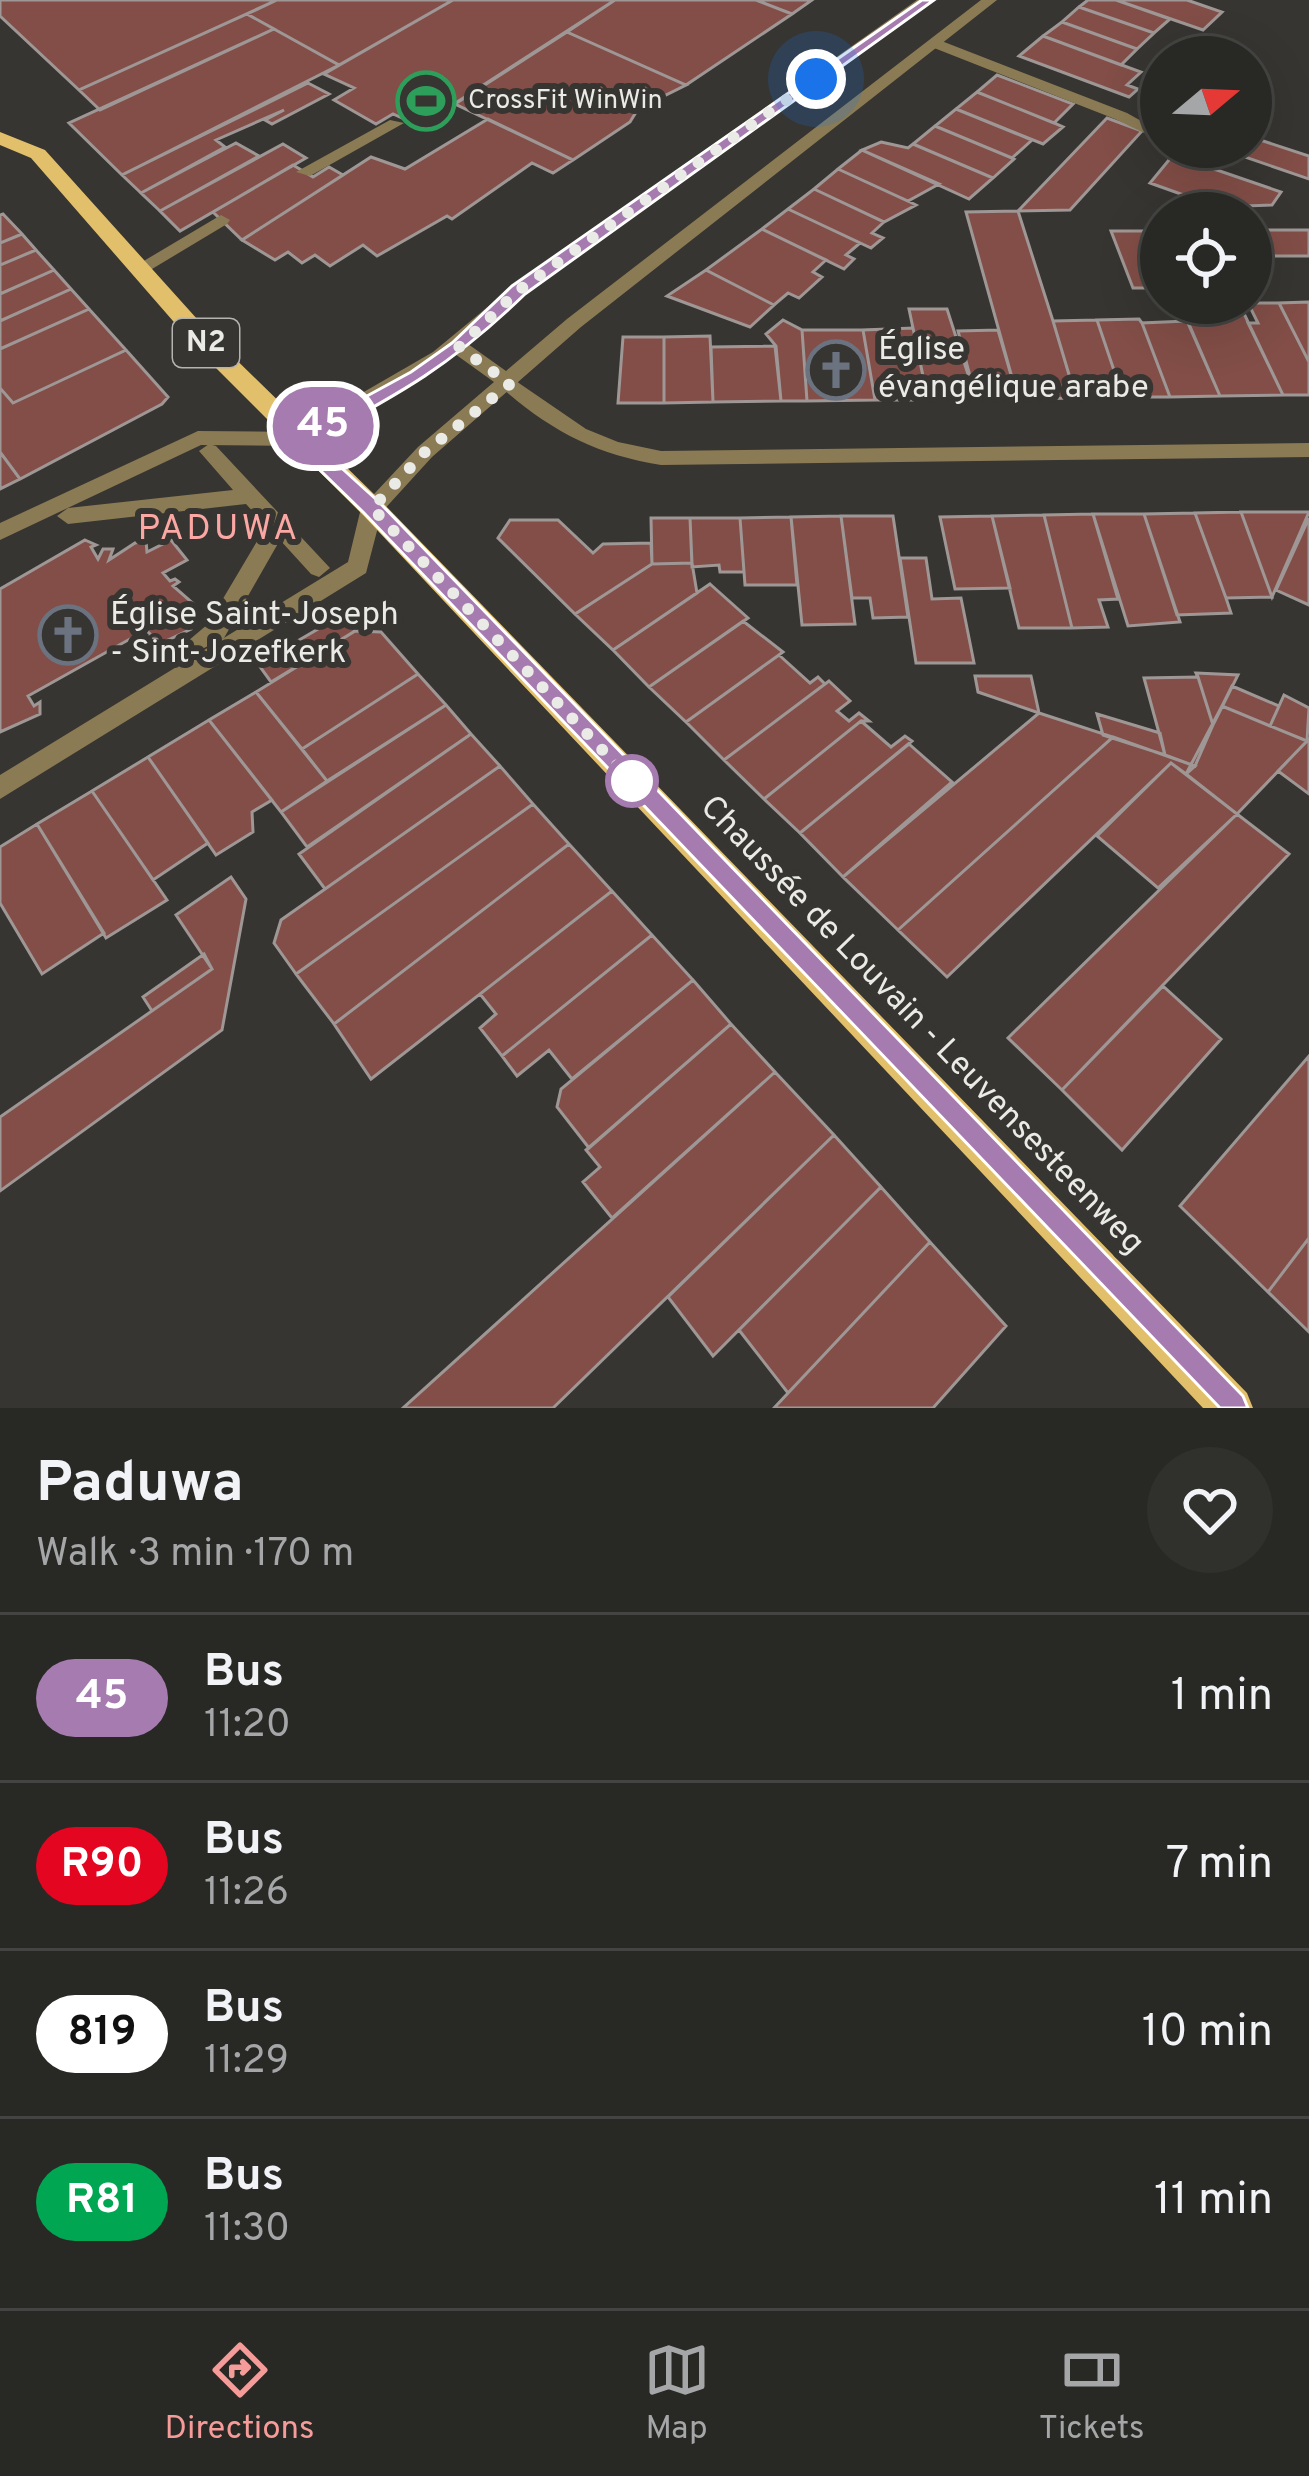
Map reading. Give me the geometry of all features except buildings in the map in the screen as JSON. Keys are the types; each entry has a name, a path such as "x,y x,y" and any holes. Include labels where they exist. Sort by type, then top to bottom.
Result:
{"main road":[{"name":"Chaussée de Louvain - Leuvensesteenweg","path":"0,138 38,154 298,439 372,508 1232,1408"}],"street":[{"path":"0,532 198,438 298,439 418,376 459,347 519,290 926,0"},
{"path":"0,788 358,568 372,508 425,452 657,256 990,0"},
{"path":"878,34 1140,126"},
{"path":"304,172 396,123"},
{"path":"141,268 221,220"},
{"path":"459,347 565,432 625,453 661,458 1309,450"},
{"path":"209,451 319,568"},
{"path":"68,516 251,496"},
{"path":"200,641 216,631 278,524"}],"bus line":[{"name":"45","path":"927,0 519,290 459,347 418,376 298,439 372,508 1232,1408"}],"place":[{"name":"CrossFit WinWin","path":"426,101"},
{"name":"Église évangélique arabe","path":"836,370"},
{"name":"Église Saint-Joseph - Sint-Jozefkerk","path":"68,635"}],"district":[{"name":"PADUWA","path":"219,530"}],"route":[{"path":"632,781 372,508 425,452 510,384 459,347 519,290 816,79"}]}
